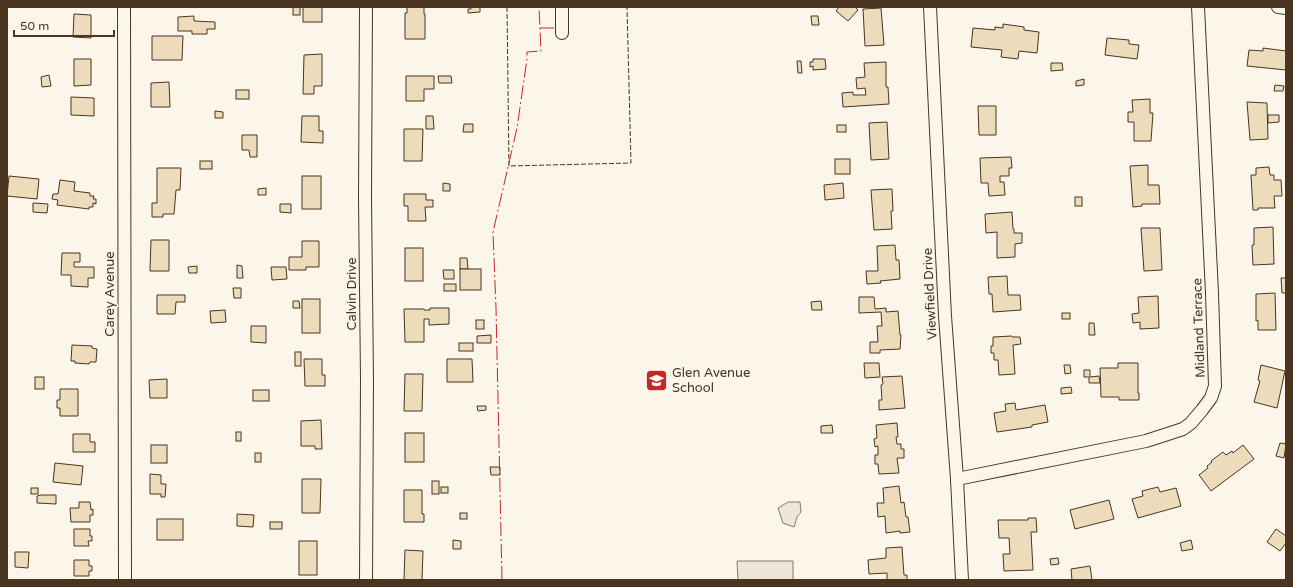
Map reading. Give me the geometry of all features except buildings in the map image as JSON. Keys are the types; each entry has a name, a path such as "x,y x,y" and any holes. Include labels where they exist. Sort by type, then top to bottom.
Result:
{"street":[{"name":"Carey Avenue","path":"124,7 125,580"},
{"name":"Calvin Drive","path":"366,7 366,580"},
{"path":"562,7 562,33"},
{"name":"Viewfield Drive","path":"930,7 945,316 957,479 962,580"},
{"name":"Midland Terrace","path":"957,479 1146,441 1183,429 1191,423 1211,398 1215,386 1212,293 1198,7"},
{"path":"1278,7 1286,8"}],"shaded area":[{"path":"788,502 800,502 801,512 797,517 794,527 783,523 778,508"},
{"path":"737,561 793,561 793,580 738,580"}],"fence":[{"path":"507,7 509,166 631,163 627,7"}],"power":[{"path":"502,580 493,232 517,128 527,52 541,51 539,7"},
{"path":"540,28 555,28"}],"place":[{"name":"Glen Avenue School","path":"656,380"}]}
